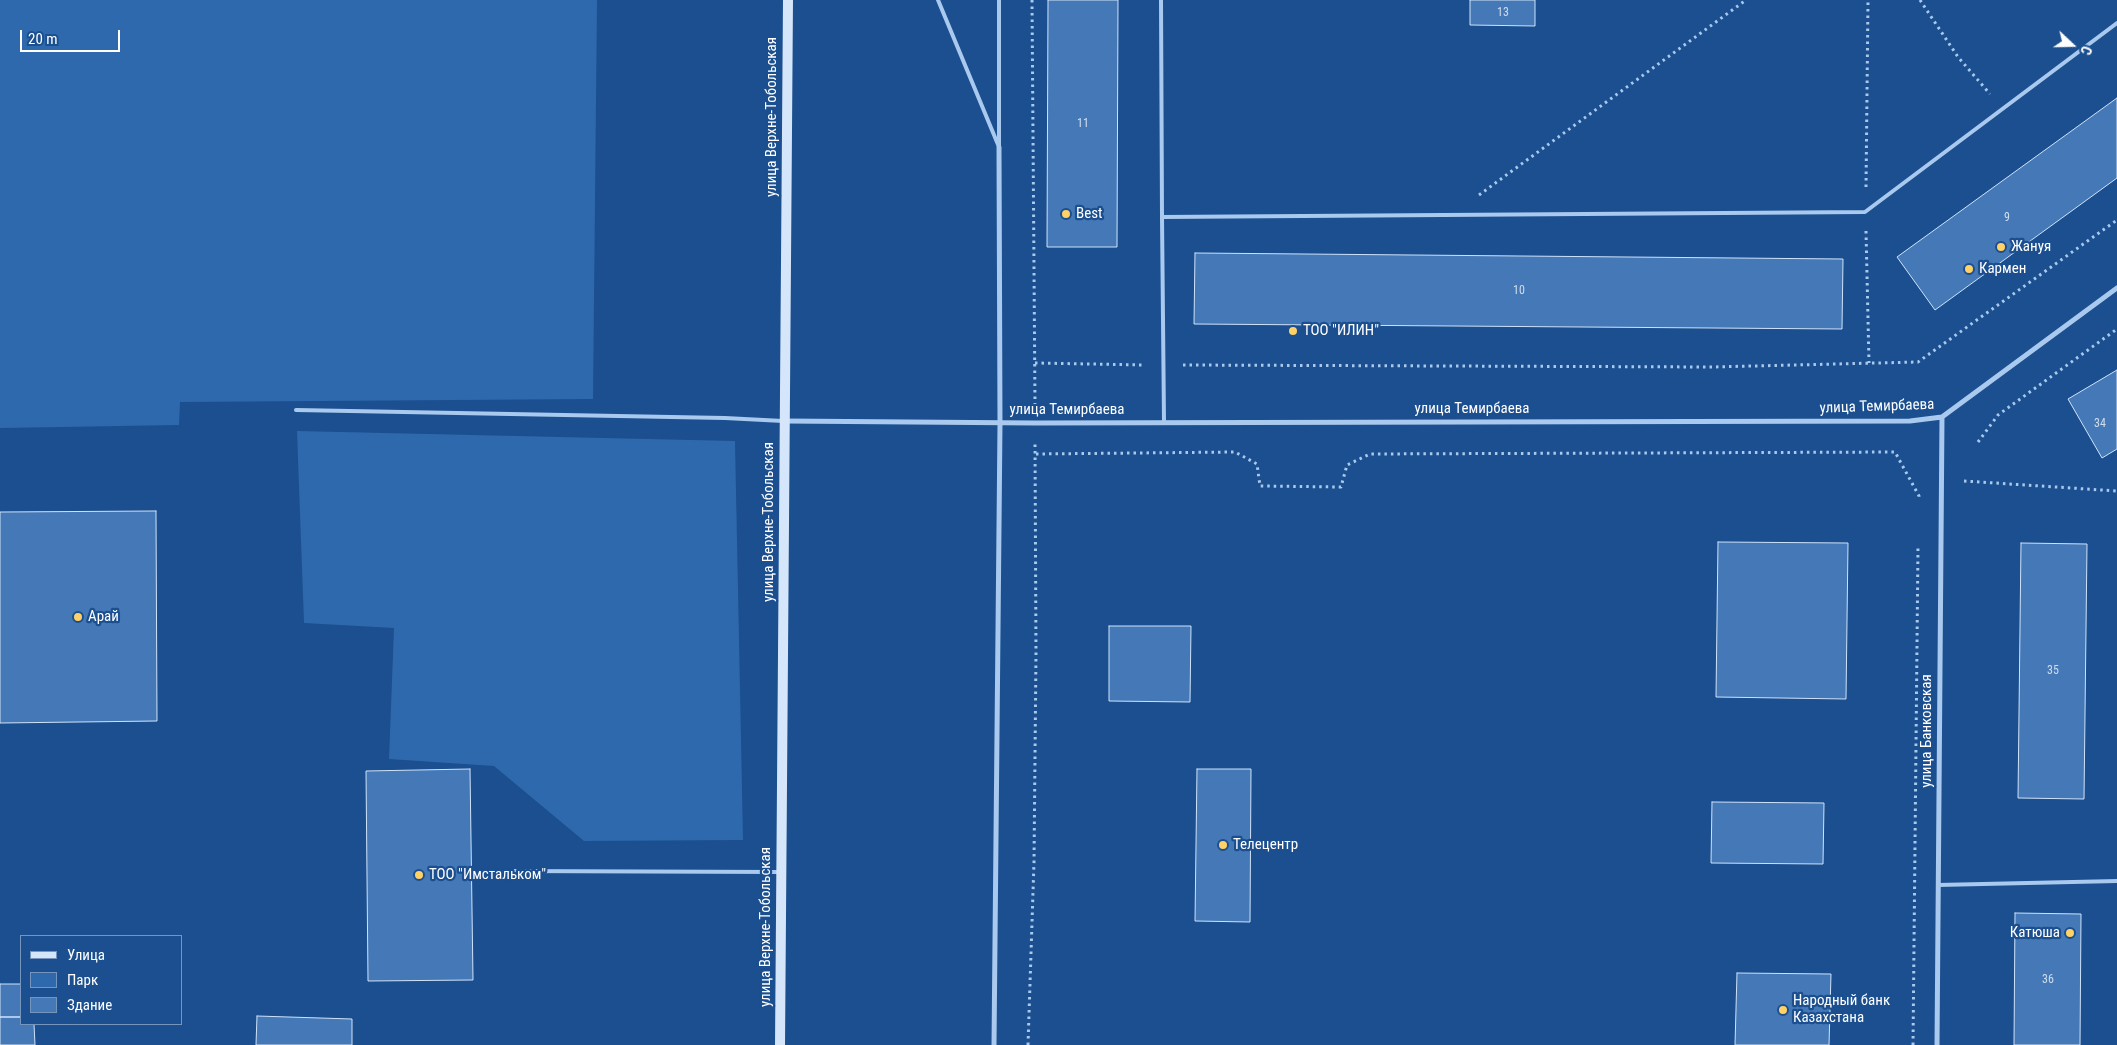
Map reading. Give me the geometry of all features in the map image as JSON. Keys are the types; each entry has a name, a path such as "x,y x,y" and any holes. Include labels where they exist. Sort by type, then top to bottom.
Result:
{"street":[{"name":"улица Верхне-Тобольская","path":"780,1045 788,0"},
{"path":"994,1045 1000,423 999,147"},
{"name":"улица Темирбаева","path":"785,421 1000,423 1910,421 1942,417 2117,288"},
{"name":"улица Банковская","path":"1937,1045 1942,417"}],"lane":[{"path":"938,0 999,147"},
{"path":"999,0 999,147"},
{"path":"1161,0 1164,422"},
{"path":"1162,217 1866,212 2117,23"},
{"path":"296,410 725,418 785,421"},
{"path":"510,871 781,872"},
{"path":"1938,885 2117,881"}],"path":[{"path":"1028,1045 1034,847 1036,454 1032,0"},
{"path":"1453,215 1746,0"},
{"path":"1868,0 1866,212 1868,363"},
{"path":"1920,0 1958,56 2002,109"},
{"path":"1035,363 1712,366 1918,362 2117,220"},
{"path":"1978,442 1998,415 2117,330"},
{"path":"1036,454 1235,452 1257,464 1260,486 1341,487 1347,465 1370,454 1895,452 1919,496 1919,506"},
{"path":"1964,481 2117,491"},
{"path":"1913,1045 1918,536"}],"green space":[{"path":"0,0 597,0 593,399 180,402 179,425 0,428"},
{"path":"297,431 735,441 743,840 584,841 494,766 389,759 394,628 304,623"}],"building":[{"path":"1048,0 1118,0 1117,247 1047,247"},
{"path":"1470,0 1535,0 1535,26 1470,25"},
{"path":"2117,98 2117,178 1935,310 1897,257"},
{"path":"1195,253 1843,259 1842,329 1194,324"},
{"path":"2117,370 2117,449 2102,458 2068,399"},
{"name":"Арай","path":"156,511 157,721 0,723 0,512"},
{"path":"1718,542 1848,543 1846,699 1716,697"},
{"path":"2021,543 2087,544 2084,799 2018,798"},
{"path":"1109,626 1191,626 1190,702 1109,701"},
{"name":"ТОО \"Имстальком\"","path":"470,769 473,980 368,981 366,771"},
{"name":"Телецентр","path":"1197,769 1251,769 1250,922 1195,921"},
{"path":"1712,802 1824,803 1823,864 1711,863"},
{"path":"2015,913 2081,914 2080,1045 2014,1045"},
{"name":"Народный банк Казахстана","path":"1737,973 1831,974 1829,1045 1735,1045"},
{"path":"0,984 20,984 20,1017 0,1017"},
{"path":"257,1016 352,1019 352,1045 256,1045"},
{"path":"0,1017 20,1017 20,1025 34,1025 35,1045 0,1045"}],"place":[{"name":"Best","path":"1066,214"},
{"name":"Жануя","path":"2001,247"},
{"name":"Кармен","path":"1969,269"},
{"name":"ТОО \"ИЛИН\"","path":"1293,331"},
{"name":"Арай","path":"78,617"},
{"name":"Телецентр","path":"1223,845"},
{"name":"ТОО \"Имстальком\"","path":"419,875"},
{"name":"Катюша","path":"2070,933"},
{"name":"Народный банк Казахстана","path":"1783,1010"}]}
